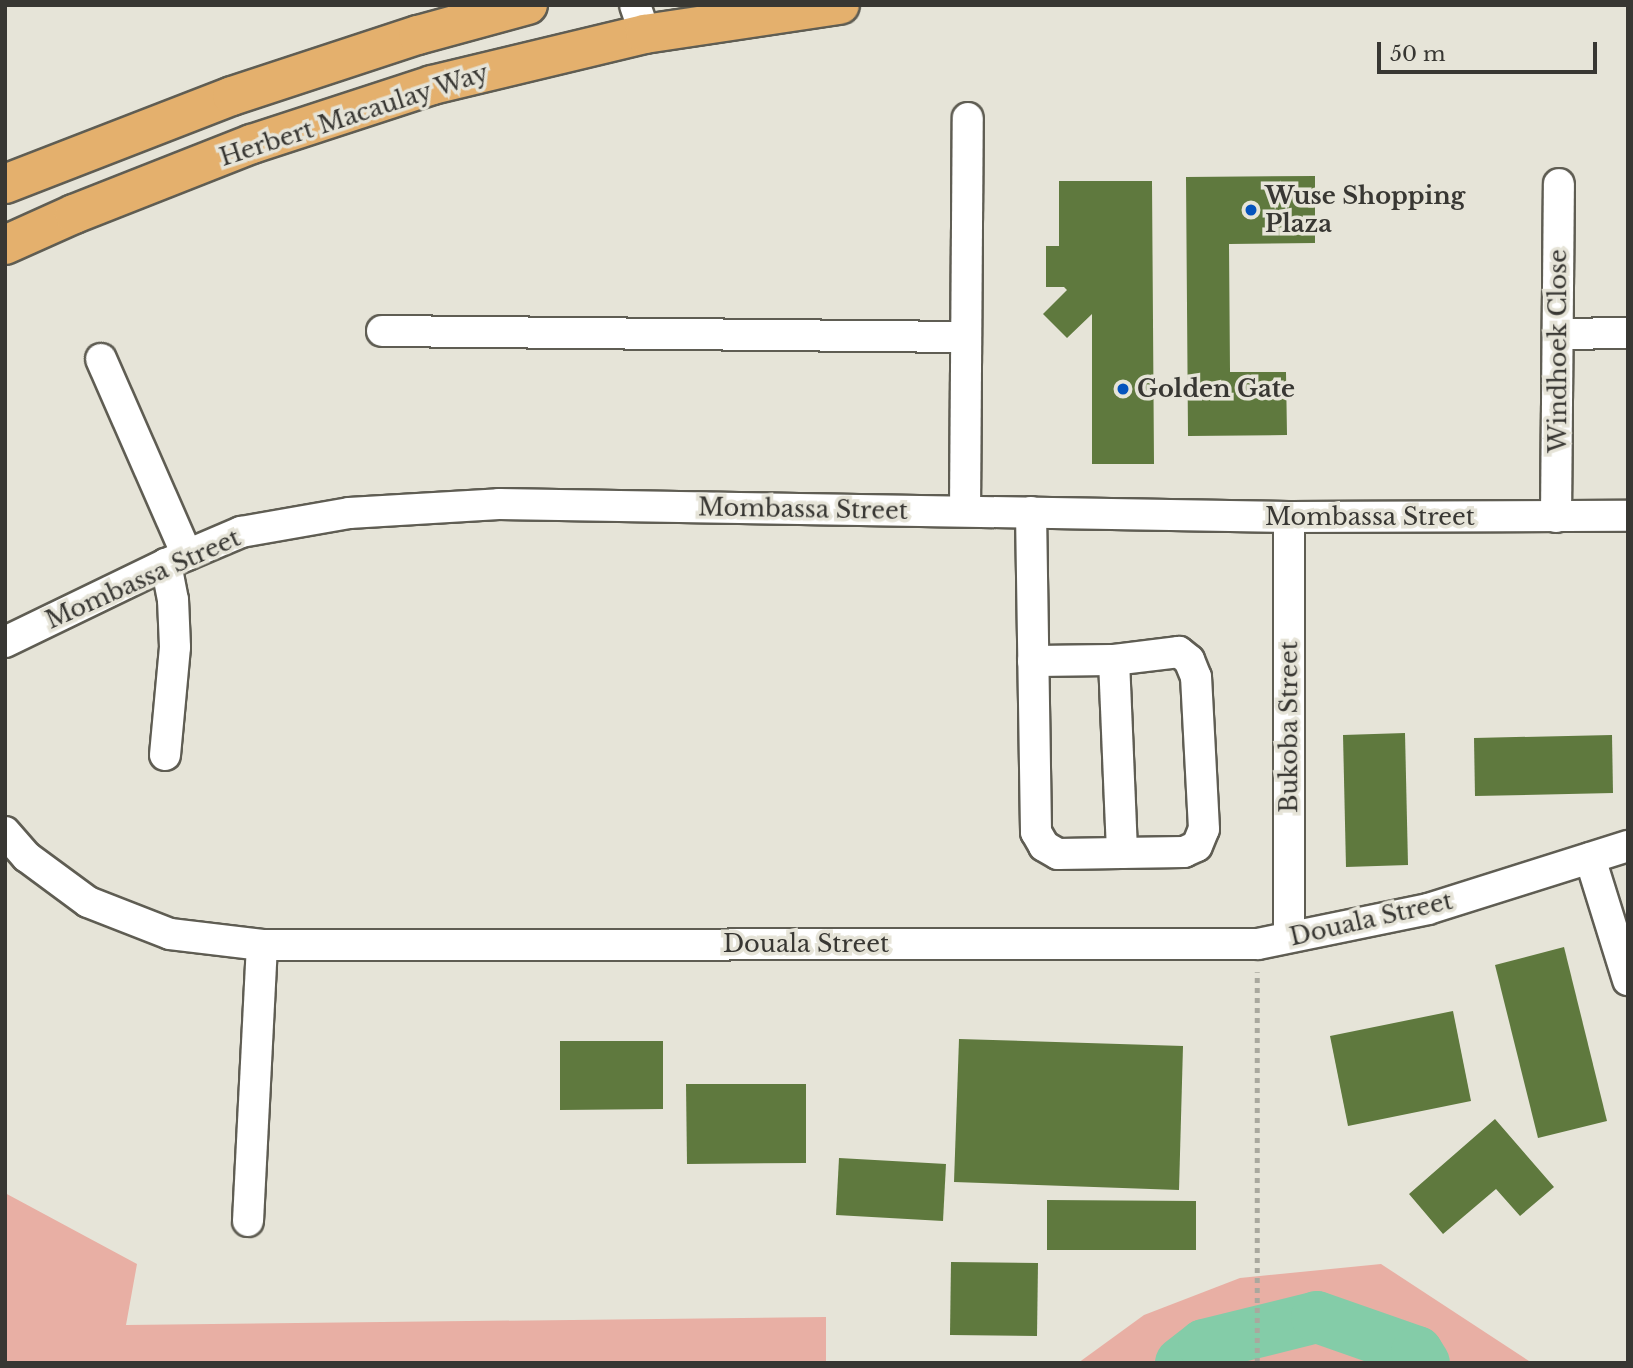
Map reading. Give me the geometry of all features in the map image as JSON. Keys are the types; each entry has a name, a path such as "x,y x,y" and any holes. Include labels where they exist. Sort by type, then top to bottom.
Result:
{"main road":[{"path":"5,184 232,96 418,35 528,5"},
{"name":"Herbert Macaulay Way","path":"5,245 74,214 252,144 640,20 840,5"}],"street":[{"path":"965,512 968,118"},
{"name":"Windhoek Close","path":"1556,517 1559,184"},
{"path":"382,331 967,337"},
{"path":"1558,334 1628,333"},
{"path":"101,359 177,559 173,600 175,647 164,755"},
{"name":"Mombassa Street","path":"5,642 177,559 241,532 349,513 499,504 1289,517 1628,516"},
{"path":"1031,512 1033,661 1036,832 1044,846 1058,854 1184,852 1197,846 1204,829 1196,677 1189,660 1179,652 1114,660 1033,661"},
{"name":"Bukoba Street","path":"1289,517 1289,937"},
{"path":"1114,660 1122,853"},
{"name":"Douala Street","path":"5,832 27,857 88,902 170,934 262,945 1258,944 1428,909 1628,846"},
{"path":"1590,858 1628,980"},
{"path":"248,1221 262,945"}],"path":[{"path":"1257,1363 1255,1276 1258,944"}],"shaded area":[{"path":"5,1193 137,1264 126,1325 826,1317 826,1363 5,1363"},
{"path":"1381,1264 1532,1363 1078,1363 1144,1315 1240,1278"}],"building":[{"path":"1315,176 1315,243 1229,244 1230,372 1286,372 1287,435 1188,436 1186,177"},
{"name":"Golden Gate","path":"1059,181 1152,181 1154,464 1092,464 1092,314 1067,338 1043,314 1067,290 1064,287 1046,287 1046,246 1059,246"},
{"path":"1405,733 1408,865 1346,867 1343,735"},
{"path":"1612,735 1613,793 1475,796 1474,738"},
{"path":"1564,947 1607,1121 1538,1138 1495,965"},
{"path":"1453,1011 1471,1101 1348,1126 1330,1036"},
{"path":"959,1039 1183,1046 1179,1190 954,1182"},
{"path":"560,1041 663,1041 663,1109 560,1110"},
{"path":"686,1084 806,1084 806,1163 687,1164"},
{"path":"1495,1119 1554,1187 1520,1216 1496,1189 1443,1234 1409,1194"},
{"path":"839,1158 946,1164 943,1221 836,1215"},
{"path":"1047,1200 1196,1201 1196,1250 1047,1250"},
{"path":"951,1262 1038,1263 1037,1336 950,1335"}],"waterway":[{"path":"1181,1363 1204,1345 1317,1317 1417,1352 1424,1363"}],"place":[{"name":"Wuse Shopping Plaza","path":"1251,210"},
{"name":"Golden Gate","path":"1123,389"}]}
